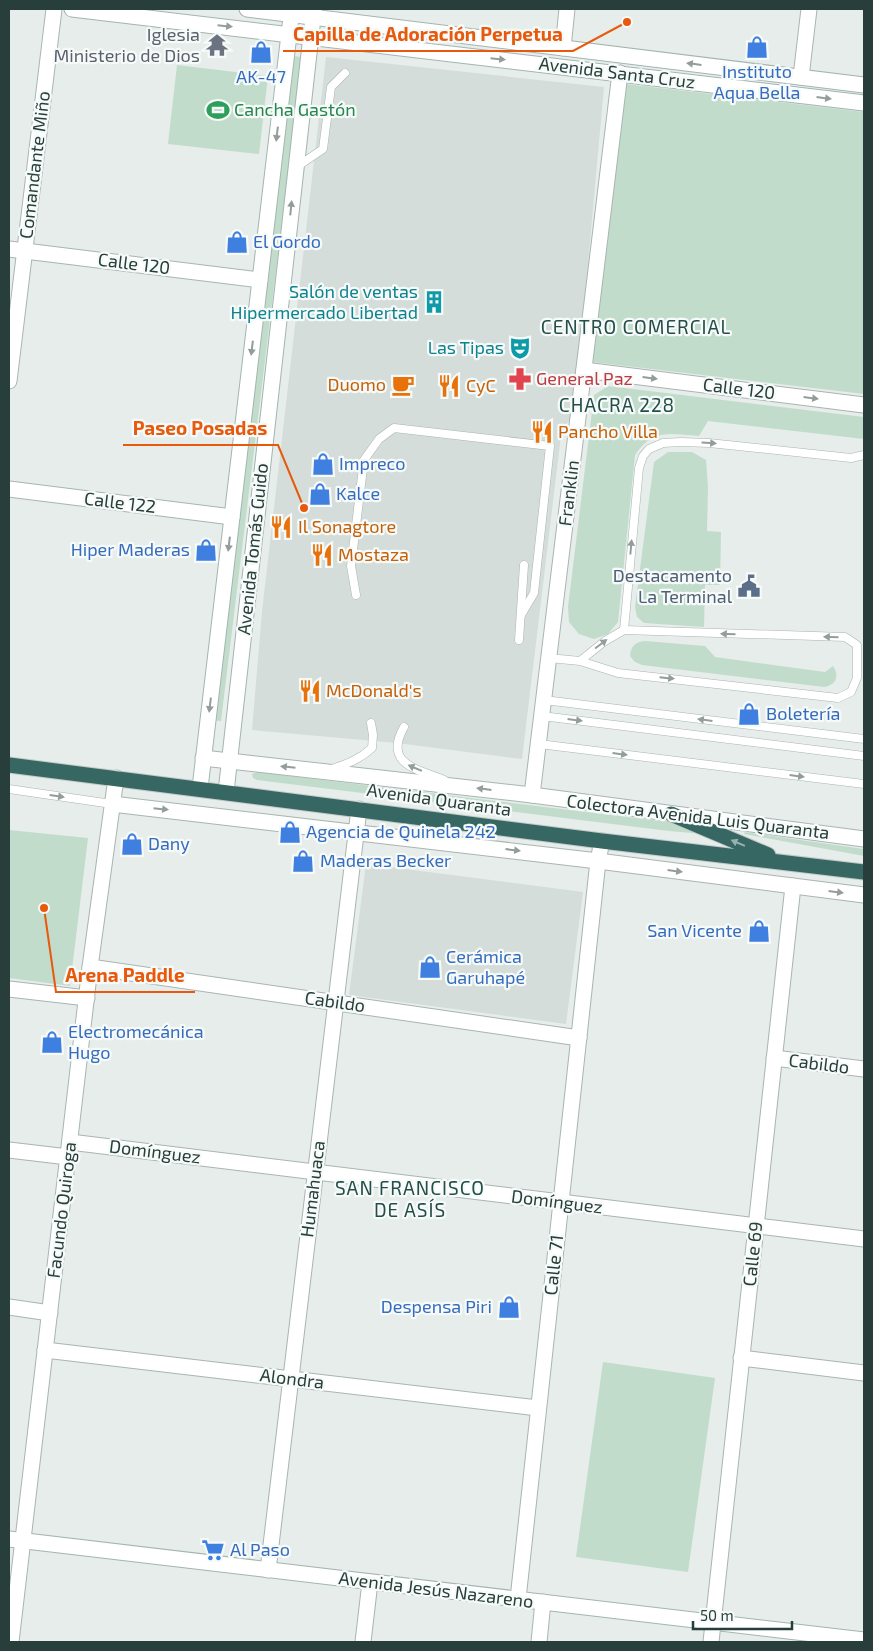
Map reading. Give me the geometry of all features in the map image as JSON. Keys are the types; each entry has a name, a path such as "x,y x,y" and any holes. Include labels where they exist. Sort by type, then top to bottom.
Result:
{"highway":[{"name":"Avenida Quaranta","path":"9,765 602,841 864,872"},
{"path":"671,814 783,862"}],"street":[{"name":"Comandante Miño","path":"9,381 54,9"},
{"name":"Avenida Santa Cruz","path":"72,9 864,103"},
{"name":"Avenida Santa Cruz","path":"247,9 314,13 563,48 864,85"},
{"path":"563,48 567,9"},
{"path":"801,77 809,9"},
{"name":"Avenida Tomás Guido","path":"200,788 292,12"},
{"name":"Avenida Tomás Guido","path":"226,792 314,13"},
{"name":"Franklin","path":"532,795 620,73"},
{"name":"Calle 120","path":"9,249 260,280"},
{"name":"Calle 120","path":"584,370 864,405"},
{"name":"Calle 122","path":"9,490 232,517"},
{"name":"Colectora Avenida Luis Quaranta","path":"203,758 460,786 864,839"},
{"name":"Facundo Quiroga","path":"11,1642 16,1540 50,1313 90,967 116,778"},
{"path":"112,804 356,831 864,895"},
{"name":"Humahuaca","path":"268,1570 359,809"},
{"name":"Calle 71","path":"518,1599 598,861 602,841"},
{"name":"Calle 69","path":"712,1642 793,886"},
{"name":"Cabildo","path":"90,967 579,1038"},
{"path":"9,989 87,998"},
{"name":"Cabildo","path":"774,1058 864,1069"},
{"name":"Domínguez","path":"9,1150 69,1150 315,1172 864,1239"},
{"path":"9,1307 50,1313"},
{"name":"Alondra","path":"45,1350 538,1408"},
{"path":"741,1358 864,1373"},
{"name":"Avenida Jesús Nazareno","path":"16,1540 864,1640"},
{"path":"363,1642 370,1582"},
{"path":"539,1642 544,1602"}],"lane":[{"path":"296,167 323,149 331,87 345,73"},
{"path":"356,595 351,566 364,460 379,439 394,428 550,446 534,592 520,615"},
{"path":"624,630 639,468 643,456 649,449 663,443 709,443 851,458 864,455"},
{"path":"519,640 524,565"},
{"path":"549,658 580,661 618,673 838,698 851,692 857,678 857,645 845,637 624,630 605,641 580,661"},
{"path":"544,700 864,739"},
{"path":"542,716 864,756"},
{"path":"324,772 350,763 363,756 372,748 373,734 371,723"},
{"path":"404,727 397,743 400,758 406,764 460,786"},
{"path":"539,744 864,784"},
{"path":"9,790 112,804"}],"shaded area":[{"path":"326,57 604,87 574,418 562,427 522,759 397,743 252,730 262,612"},
{"name":"Cerámica Garuhapé","path":"366,864 583,892 566,1024 349,995"}],"green space":[{"path":"292,56 302,57 221,721 211,720"},
{"name":"Cancha Gastón","path":"177,65 268,76 259,154 168,144"},
{"path":"626,84 864,112 864,394 592,362"},
{"path":"608,386 864,417 864,439 708,421 699,436 671,434 649,440 635,455 618,622 608,634 594,639 579,634 569,622 568,607 594,395"},
{"path":"668,452 692,452 706,460 708,487 707,531 721,532 720,585 705,585 704,627 644,623 637,617 635,607 654,462"},
{"path":"645,641 705,646 715,657 825,672 833,666 836,680 824,687 642,665 635,662 630,656 634,645"},
{"path":"257,772 669,822 714,835 257,780 253,778 252,774"},
{"path":"9,830 88,838 70,986 9,978"},
{"path":"745,832 864,849 864,856 744,834"},
{"path":"603,1362 715,1378 688,1572 576,1557"}],"place":[{"name":"Capilla de Adoración Perpetua","path":"627,22"},
{"name":"Iglesia Ministerio de Dios","path":"217,45"},
{"name":"Instituto Aqua Bella","path":"757,47"},
{"name":"AK-47","path":"261,52"},
{"name":"Cancha Gastón","path":"218,110"},
{"name":"El Gordo","path":"237,242"},
{"name":"Salón de ventas Hipermercado Libertad","path":"434,302"},
{"name":"Las Tipas","path":"520,348"},
{"name":"General Paz","path":"520,379"},
{"name":"Duomo","path":"403,385"},
{"name":"CyC","path":"449,386"},
{"name":"Pancho Villa","path":"542,432"},
{"name":"Impreco","path":"323,464"},
{"name":"Kalce","path":"320,494"},
{"name":"Paseo Posadas","path":"304,508"},
{"name":"Il Sonagtore","path":"281,527"},
{"name":"Hiper Maderas","path":"206,550"},
{"name":"Mostaza","path":"322,555"},
{"name":"Destacamento La Terminal","path":"749,586"},
{"name":"McDonald's","path":"310,691"},
{"name":"Boletería","path":"749,714"},
{"name":"Agencia de Quinela 242","path":"290,832"},
{"name":"Dany","path":"132,844"},
{"name":"Maderas Becker","path":"303,861"},
{"name":"Arena Paddle","path":"44,908"},
{"name":"San Vicente","path":"759,931"},
{"name":"Cerámica Garuhapé","path":"430,967"},
{"name":"Electromecánica Hugo","path":"52,1042"},
{"name":"Despensa Piri","path":"509,1307"},
{"name":"Al Paso","path":"213,1550"}],"district":[{"name":"CENTRO COMERCIAL","path":"636,327"},
{"name":"CHACRA 228","path":"617,405"},
{"name":"SAN FRANCISCO DE ASÍS","path":"410,1199"}]}
